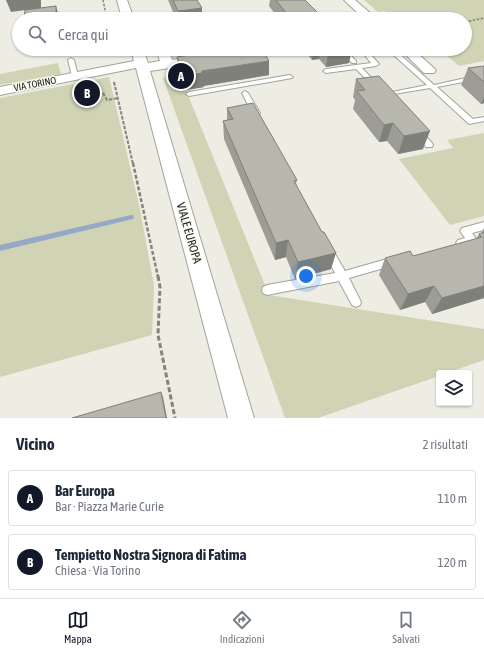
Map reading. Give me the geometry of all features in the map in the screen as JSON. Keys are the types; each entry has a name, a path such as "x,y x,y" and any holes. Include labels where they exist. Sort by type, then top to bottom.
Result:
{"street":[{"path":"122,0 126,12"},
{"path":"349,0 363,12"},
{"path":"165,56 168,65"},
{"path":"414,56 429,70"},
{"name":"VIA TORINO","path":"0,91 109,69 141,60 168,65 214,58"},
{"name":"VIALE EUROPA","path":"141,60 241,418"}],"lane":[{"path":"349,56 386,98 428,87"},
{"path":"326,72 356,64 376,64 369,56"},
{"path":"398,56 472,122 484,119"},
{"path":"71,60 75,76"},
{"path":"436,85 484,76"},
{"path":"190,94 290,77"},
{"path":"245,93 260,121"},
{"path":"414,128 429,145"},
{"path":"450,246 472,240 465,231 484,226"},
{"path":"324,241 356,302"},
{"path":"267,290 342,276 404,259"}],"path":[{"path":"103,0 106,12"},
{"path":"472,21 484,18"},
{"path":"109,69 118,98 160,287 158,335 175,418"},
{"path":"102,94 107,100 118,98"}],"green space":[{"path":"364,0 484,0 484,61 459,66 447,56 472,56 472,12 378,12"},
{"path":"170,56 204,56 179,60 171,58"},
{"path":"58,63 61,74 0,85 0,74"},
{"path":"175,76 186,90 269,295 484,329 484,360 456,370 436,370 436,377 318,418 285,418 163,78"},
{"path":"109,77 140,209 154,286 152,335 0,377 0,98"},
{"path":"484,133 484,216 450,225 399,159 453,148 447,140"}],"building":[{"path":"173,0 197,0 202,8 178,11"},
{"path":"276,0 305,0 317,12 285,12"},
{"path":"56,6 56,12 25,12 25,10"},
{"path":"266,56 269,61 202,71 202,73 184,76 177,57"},
{"path":"484,66 484,82 468,68"},
{"path":"379,76 430,131 404,136 393,123 384,125 357,91 365,90 356,79"},
{"path":"253,103 297,180 294,181 322,232 324,232 336,253 298,262 288,240 276,243 223,121 233,119 227,108"},
{"path":"484,232 484,286 442,298 434,286 408,294 385,258 410,251 413,256 482,237 479,234"},
{"path":"161,392 166,418 72,418"}],"waterway":[{"path":"0,248 131,217"}],"place":[{"name":"Bar Europa","path":"181,76"},
{"name":"Tempietto Nostra Signora di Fatima","path":"87,93"}]}
